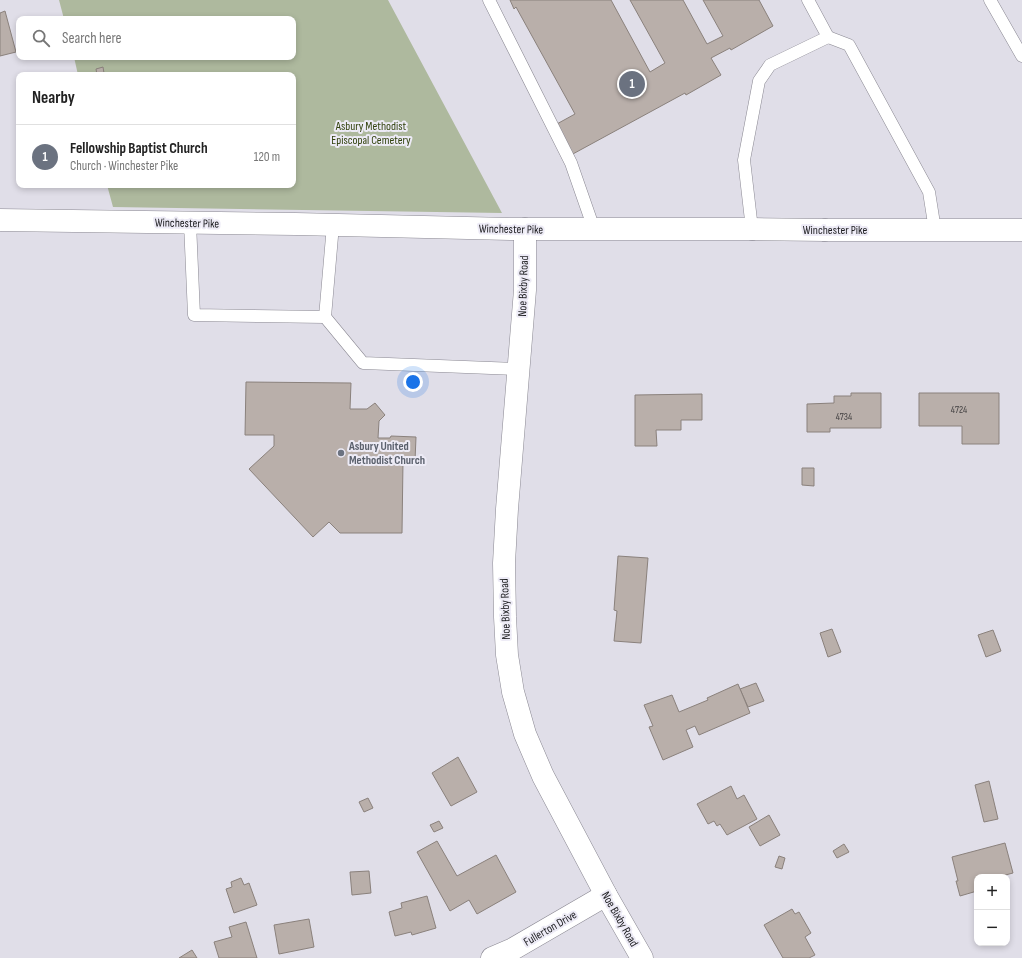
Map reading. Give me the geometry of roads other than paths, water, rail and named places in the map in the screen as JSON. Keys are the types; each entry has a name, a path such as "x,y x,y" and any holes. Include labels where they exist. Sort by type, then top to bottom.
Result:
{"street":[{"name":"Winchester Pike","path":"0,220 525,229 1022,230"},
{"name":"Noe Bixby Road","path":"525,229 525,290 504,563 507,655 513,692 525,734 543,776 606,895 642,958"},
{"name":"Fullerton Drive","path":"492,958 513,949 606,895"}],"lane":[{"path":"489,0 571,163 594,229"},
{"path":"808,0 828,37 850,45 929,192 935,230"},
{"path":"990,0 1022,56"},
{"path":"752,229 744,160 759,81 770,64 828,37"},
{"path":"190,223 194,315 325,317"},
{"path":"334,225 325,317 363,363 518,369"}],"place":[{"name":"Fellowship Baptist Church","path":"632,84"},
{"name":"Asbury United Methodist Church","path":"341,453"}],"park label":[{"name":"Asbury Methodist Episcopal Cemetery","path":"371,133"}]}
